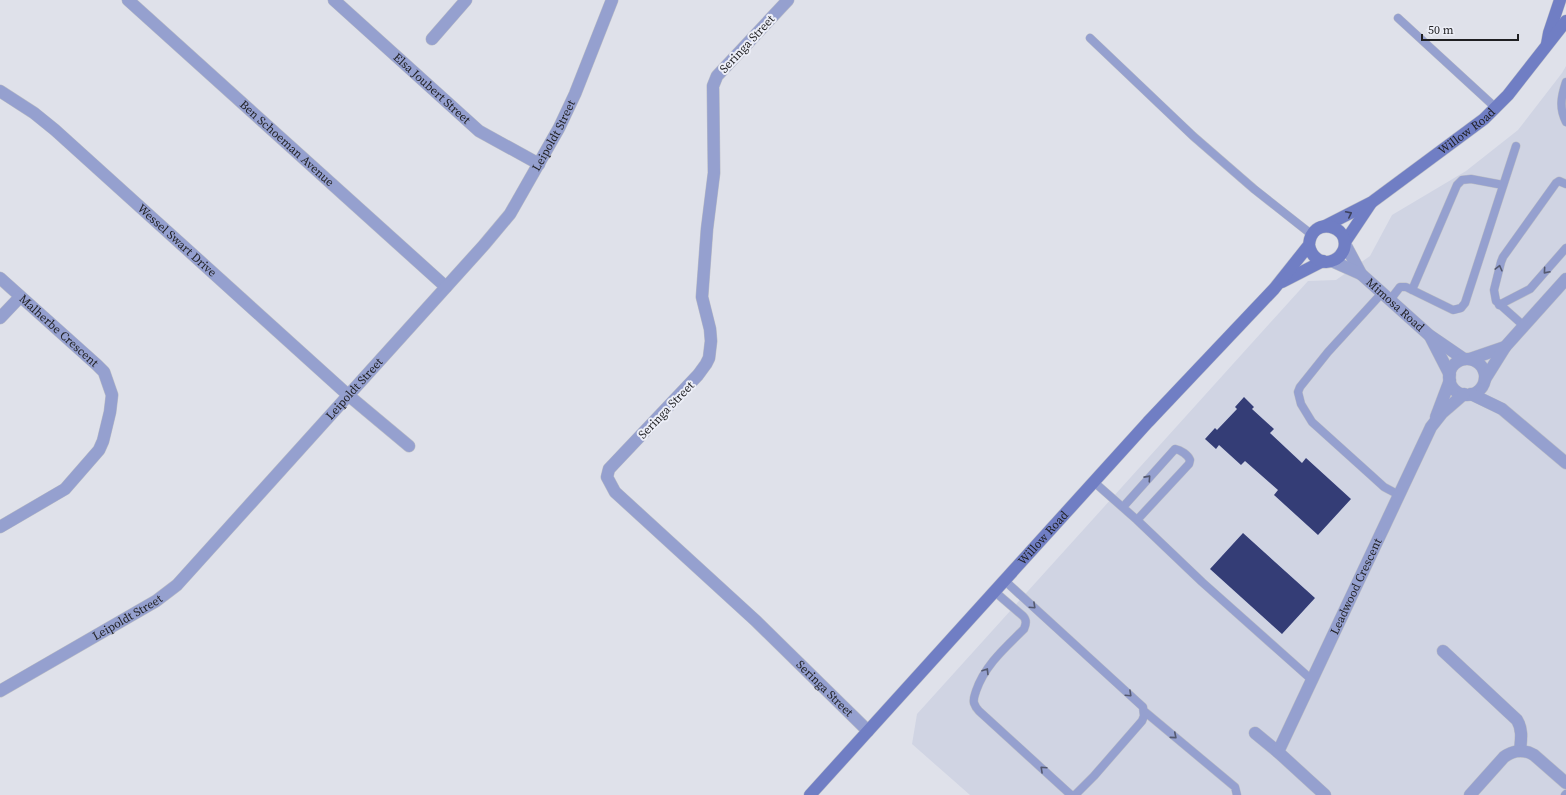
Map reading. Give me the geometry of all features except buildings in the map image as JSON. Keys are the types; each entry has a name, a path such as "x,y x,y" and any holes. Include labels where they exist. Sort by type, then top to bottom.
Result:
{"street":[{"name":"Ben Schoeman Avenue","path":"128,0 446,287"},
{"name":"Elsa Joubert Street","path":"334,0 479,132 539,164"},
{"path":"432,39 466,0"},
{"name":"Leipoldt Street","path":"0,691 156,601 178,584 508,218 539,164 575,94 612,0"},
{"name":"Seringa Street","path":"788,0 717,76 713,86 714,173 707,229 702,297 710,329 711,341 709,358 698,375 608,469 606,477 620,497 756,622 868,731"},
{"name":"Willow Road","path":"1547,46 1549,33 1560,0"},
{"name":"Willow Road","path":"810,795 1004,580 1279,283 1310,240 1315,230 1372,202 1458,140 1496,108 1513,90 1566,21"},
{"name":"Wessel Swart Drive","path":"0,91 34,113 55,130 348,395 408,446"},
{"name":"Willow Road","path":"1279,283 1341,254 1345,243 1372,202"},
{"path":"1325,226 1338,230 1343,236 1345,243"},
{"path":"1310,240 1313,256 1327,261"},
{"name":"Mimosa Road","path":"1345,243 1361,274"},
{"name":"Mimosa Road","path":"1327,261 1361,274 1429,335 1467,359 1477,361 1482,366 1485,372 1485,380 1502,409"},
{"name":"Malherbe Crescent","path":"0,278 104,372 112,395 112,403 100,450 70,485 0,527"},
{"path":"1468,394 1481,388 1505,347 1566,279"},
{"path":"0,318 20,296"},
{"name":"Mimosa Road","path":"1429,335 1454,389 1502,409 1566,463"},
{"path":"1450,378 1453,367 1456,363 1505,347"},
{"name":"Leadwood Crescent","path":"1278,752 1434,422 1450,378"},
{"name":"Leadwood Crescent","path":"1434,422 1442,413 1468,394"},
{"path":"1443,651 1517,720 1522,734 1520,751"},
{"path":"1255,733 1325,795"},
{"path":"1470,795 1504,757 1520,751 1529,752 1534,755 1566,782"}],"lane":[{"path":"1398,18 1496,108"},
{"path":"1090,38 1193,136 1310,240"},
{"path":"1566,82 1561,101 1561,110 1566,122"},
{"path":"1399,495 1384,487 1312,422 1305,411 1298,392 1300,387 1328,352 1386,296 1400,287 1406,287 1453,310 1461,308 1465,303 1516,146"},
{"path":"1412,290 1457,185 1462,180 1471,179 1503,185"},
{"path":"1524,326 1496,301 1494,290 1501,262 1503,257 1556,183 1559,181 1566,184"},
{"path":"1499,305 1530,289 1566,248"},
{"path":"1123,507 1175,449 1189,458 1189,464 1137,520"},
{"path":"1094,482 1123,507 1202,582 1312,680"},
{"path":"1004,580 1143,707 1144,711 1235,788 1237,795"},
{"path":"994,591 1023,616 1026,621 1024,629 998,654 990,664 979,682 974,697 974,703 979,711 1071,795"},
{"path":"1075,795 1094,776 1142,721 1144,711"}],"shaded area":[{"path":"1566,66 1566,795 970,795 912,744 917,714 1308,281 1336,280 1370,256 1392,215 1466,171 1518,130"}]}
